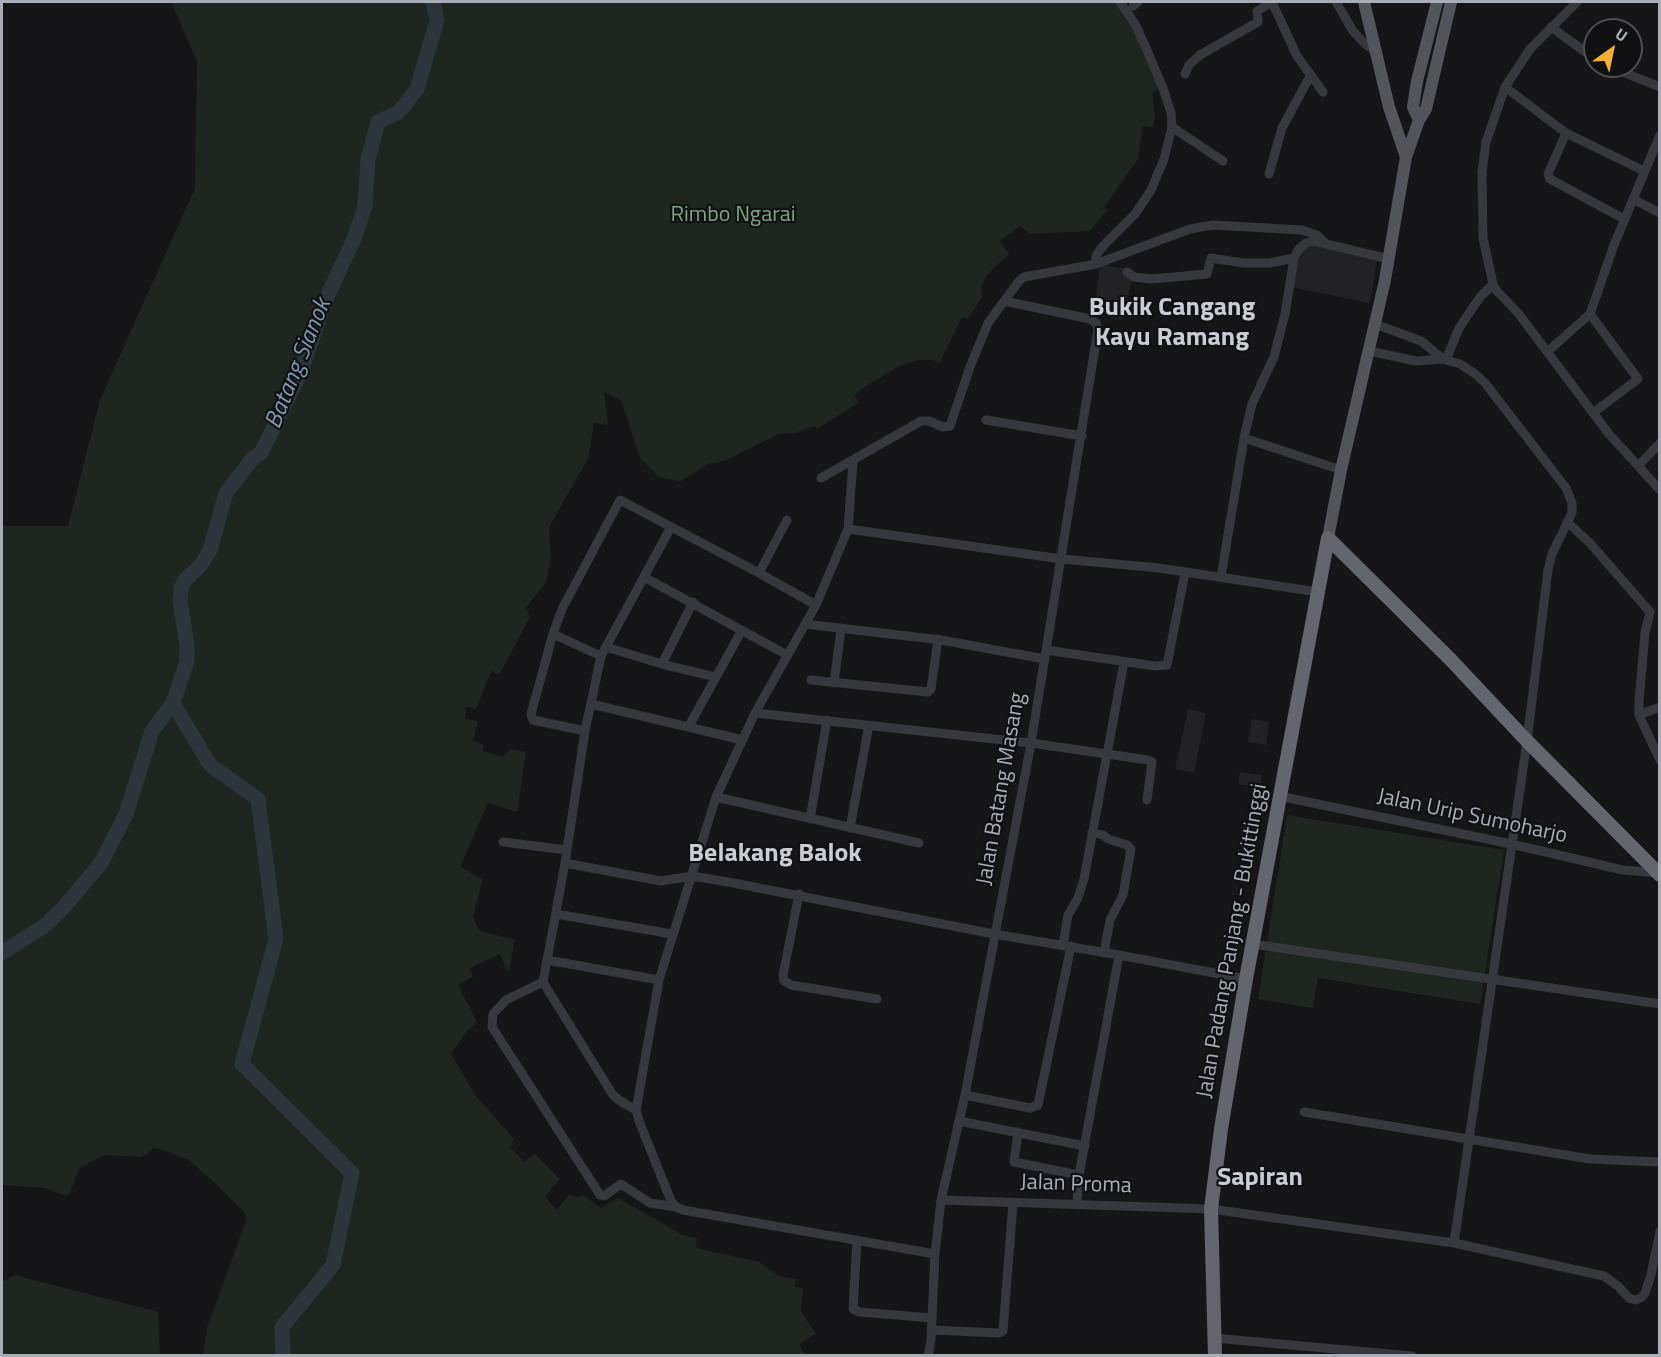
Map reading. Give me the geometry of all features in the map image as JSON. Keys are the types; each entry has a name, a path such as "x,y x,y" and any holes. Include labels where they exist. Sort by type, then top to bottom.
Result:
{"highway":[{"name":"Jalan Padang Panjang - Bukittinggi","path":"1215,1356 1211,1209 1221,1129 1252,944 1328,538"},
{"path":"1328,538 1451,660 1527,741 1659,874"}],"main road":[{"path":"1364,2 1389,107 1406,157"},
{"path":"1419,120 1413,107 1417,81 1437,2"},
{"path":"1328,538 1341,470 1389,259 1406,157 1419,120 1426,109 1451,2"}],"street":[{"path":"1096,264 1096,256 1102,247 1134,214 1151,190 1164,159 1172,127 1171,113 1148,50 1135,24 1120,2"},
{"path":"1185,74 1189,65 1200,55 1257,22 1259,18 1257,10 1272,2 1297,56 1323,92"},
{"path":"1336,2 1345,21 1358,37 1377,52"},
{"path":"1577,2 1522,59 1505,87 1486,142 1482,172 1483,238 1493,284 1518,313 1593,413 1659,490"},
{"path":"1551,27 1583,50"},
{"path":"1269,174 1282,128 1310,76"},
{"path":"1637,78 1659,87"},
{"path":"1505,87 1566,133 1644,171"},
{"path":"1172,127 1223,161"},
{"path":"1566,133 1548,174 1550,180 1624,219"},
{"path":"1547,352 1590,314 1624,219 1659,135"},
{"path":"1633,199 1659,213"},
{"path":"821,478 921,421 929,421 943,427 950,426 991,318 1019,280 1030,274 1096,264 1190,229 1213,225 1302,230 1317,235 1325,243"},
{"path":"1221,577 1244,438 1254,397 1274,357 1280,336 1294,258 1298,249 1314,241 1389,259"},
{"path":"1127,272 1134,278 1151,279 1207,274 1211,258 1270,263 1294,258"},
{"path":"1444,360 1459,328 1480,297 1493,284"},
{"name":"Jalan Batang Masang","path":"928,1356 932,1330 934,1254 941,1200 965,1095 1031,743 1098,328 1096,323 1090,319 1004,301"},
{"path":"1590,314 1638,380 1593,413"},
{"path":"1375,324 1421,341 1444,360"},
{"path":"1369,351 1416,361 1444,360 1460,364 1485,383 1566,488 1572,502 1572,513 1552,554 1548,570 1527,741 1455,1243"},
{"path":"986,420 1082,436"},
{"path":"1244,438 1341,470"},
{"path":"1638,466 1656,452 1659,443"},
{"path":"676,1207 670,1201 636,1110 659,980 716,797 755,713 816,605 848,529 853,461"},
{"path":"585,731 531,718 552,634 568,598 620,500 816,605"},
{"path":"759,573 787,520"},
{"path":"1567,522 1590,542 1650,612 1659,618"},
{"path":"636,1110 613,1095 543,982 565,863 585,731 600,656 671,526"},
{"path":"848,529 1062,559 1221,577 1318,592"},
{"path":"805,624 938,639 1045,655 1155,666 1167,665 1185,573"},
{"path":"644,577 787,655"},
{"path":"662,664 693,602"},
{"path":"1650,612 1645,633 1639,715 1659,760"},
{"path":"834,683 841,629"},
{"path":"689,726 742,630"},
{"path":"552,634 600,656"},
{"path":"811,680 928,692 931,689 938,639"},
{"path":"606,647 716,677"},
{"path":"965,1095 1030,1108 1038,1105 1067,946 1068,915 1078,898 1084,879 1124,662"},
{"path":"591,704 743,740"},
{"path":"1639,715 1659,707"},
{"path":"755,713 1031,743 1152,762 1147,800"},
{"path":"810,819 827,720"},
{"path":"850,828 869,726"},
{"name":"Jalan Urip Sumoharjo","path":"1279,796 1510,848 1602,866 1659,874"},
{"path":"716,797 920,843"},
{"path":"1092,832 1127,845 1131,849 1123,895 1110,920 1104,953"},
{"path":"503,842 567,850"},
{"path":"565,863 661,881 692,876 799,894 994,934 1246,980"},
{"path":"799,894 783,975 784,981 790,985 877,999"},
{"path":"556,914 672,934"},
{"path":"1252,944 1659,1004"},
{"path":"1077,1203 1079,1175 1119,955"},
{"path":"547,960 659,980"},
{"path":"543,982 506,1000 493,1014 492,1028 600,1195 604,1196 621,1184 650,1203 934,1254"},
{"path":"1304,1112 1590,1159 1659,1162"},
{"path":"959,1121 1085,1146"},
{"path":"1018,1132 1014,1162 1079,1175"},
{"name":"Jalan Proma","path":"941,1200 1211,1209 1455,1243 1604,1276 1612,1280 1629,1298 1636,1300 1645,1293 1651,1275 1659,1231"},
{"path":"932,1330 999,1333 1003,1331 1013,1203"},
{"path":"857,1240 853,1309 860,1312 932,1318"},
{"path":"1214,1338 1320,1352 1412,1356"}],"shaded area":[{"path":"1311,245 1377,260 1370,303 1291,287 1299,253"},
{"path":"1100,265 1131,269 1132,279 1123,320 1094,313"},
{"path":"1188,709 1206,713 1194,773 1175,769"},
{"path":"1252,719 1269,722 1266,745 1248,742"},
{"path":"1240,772 1262,775 1261,787 1238,784"}],"green space":[{"name":"Rimbo Ngarai","path":"171,2 1120,2 1161,87 1152,93 1155,116 1153,127 1143,126 1138,159 1104,207 1107,210 1090,231 1029,234 1020,226 1000,241 1009,254 986,276 981,289 983,296 968,319 962,317 939,364 934,360 919,360 900,366 867,385 855,395 858,403 817,429 814,426 795,433 779,434 724,461 708,464 681,481 659,477 640,458 621,400 604,392 608,425 594,423 588,459 549,527 551,560 546,582 526,608 530,617 499,675 491,671 476,709 466,707 465,719 478,721 473,741 484,745 483,751 502,757 511,749 526,752 517,812 488,803 460,867 483,879 473,917 480,931 515,940 509,970 507,971 500,954 470,968 473,977 458,985 477,1022 468,1030 451,1054 476,1096 514,1139 510,1147 524,1162 535,1154 560,1179 545,1197 557,1210 569,1195 578,1197 583,1195 601,1208 618,1198 683,1235 697,1238 696,1248 759,1262 779,1276 796,1279 795,1287 803,1288 801,1311 816,1334 799,1344 805,1355 203,1355 207,1328 247,1218 217,1185 189,1160 153,1148 147,1155 140,1157 104,1155 79,1169 70,1193 66,1196 45,1188 2,1185 2,526 68,526 100,400 195,188 197,61"},
{"path":"1287,815 1504,850 1480,1004 1318,978 1313,1008 1258,999"},
{"path":"15,1275 158,1312 160,1355 2,1355 2,1282"}],"waterway":[{"name":"Batang Sianok","path":"2,953 47,924 64,907 101,863 126,814 152,731 173,703 187,661 187,645 180,601 181,588 185,580 201,565 210,550 226,493 253,458 261,453 300,374 325,301 354,239 365,206 368,159 378,122 399,112 417,89 437,20 433,2"},
{"path":"173,703 210,765 258,799 276,939 242,1064 352,1173 333,1265 282,1327 283,1356"}],"district":[{"name":"Bukik Cangang Kayu Ramang","path":"1172,324"},
{"name":"Belakang Balok","path":"775,855"},
{"name":"Sapiran","path":"1260,1179"}]}
